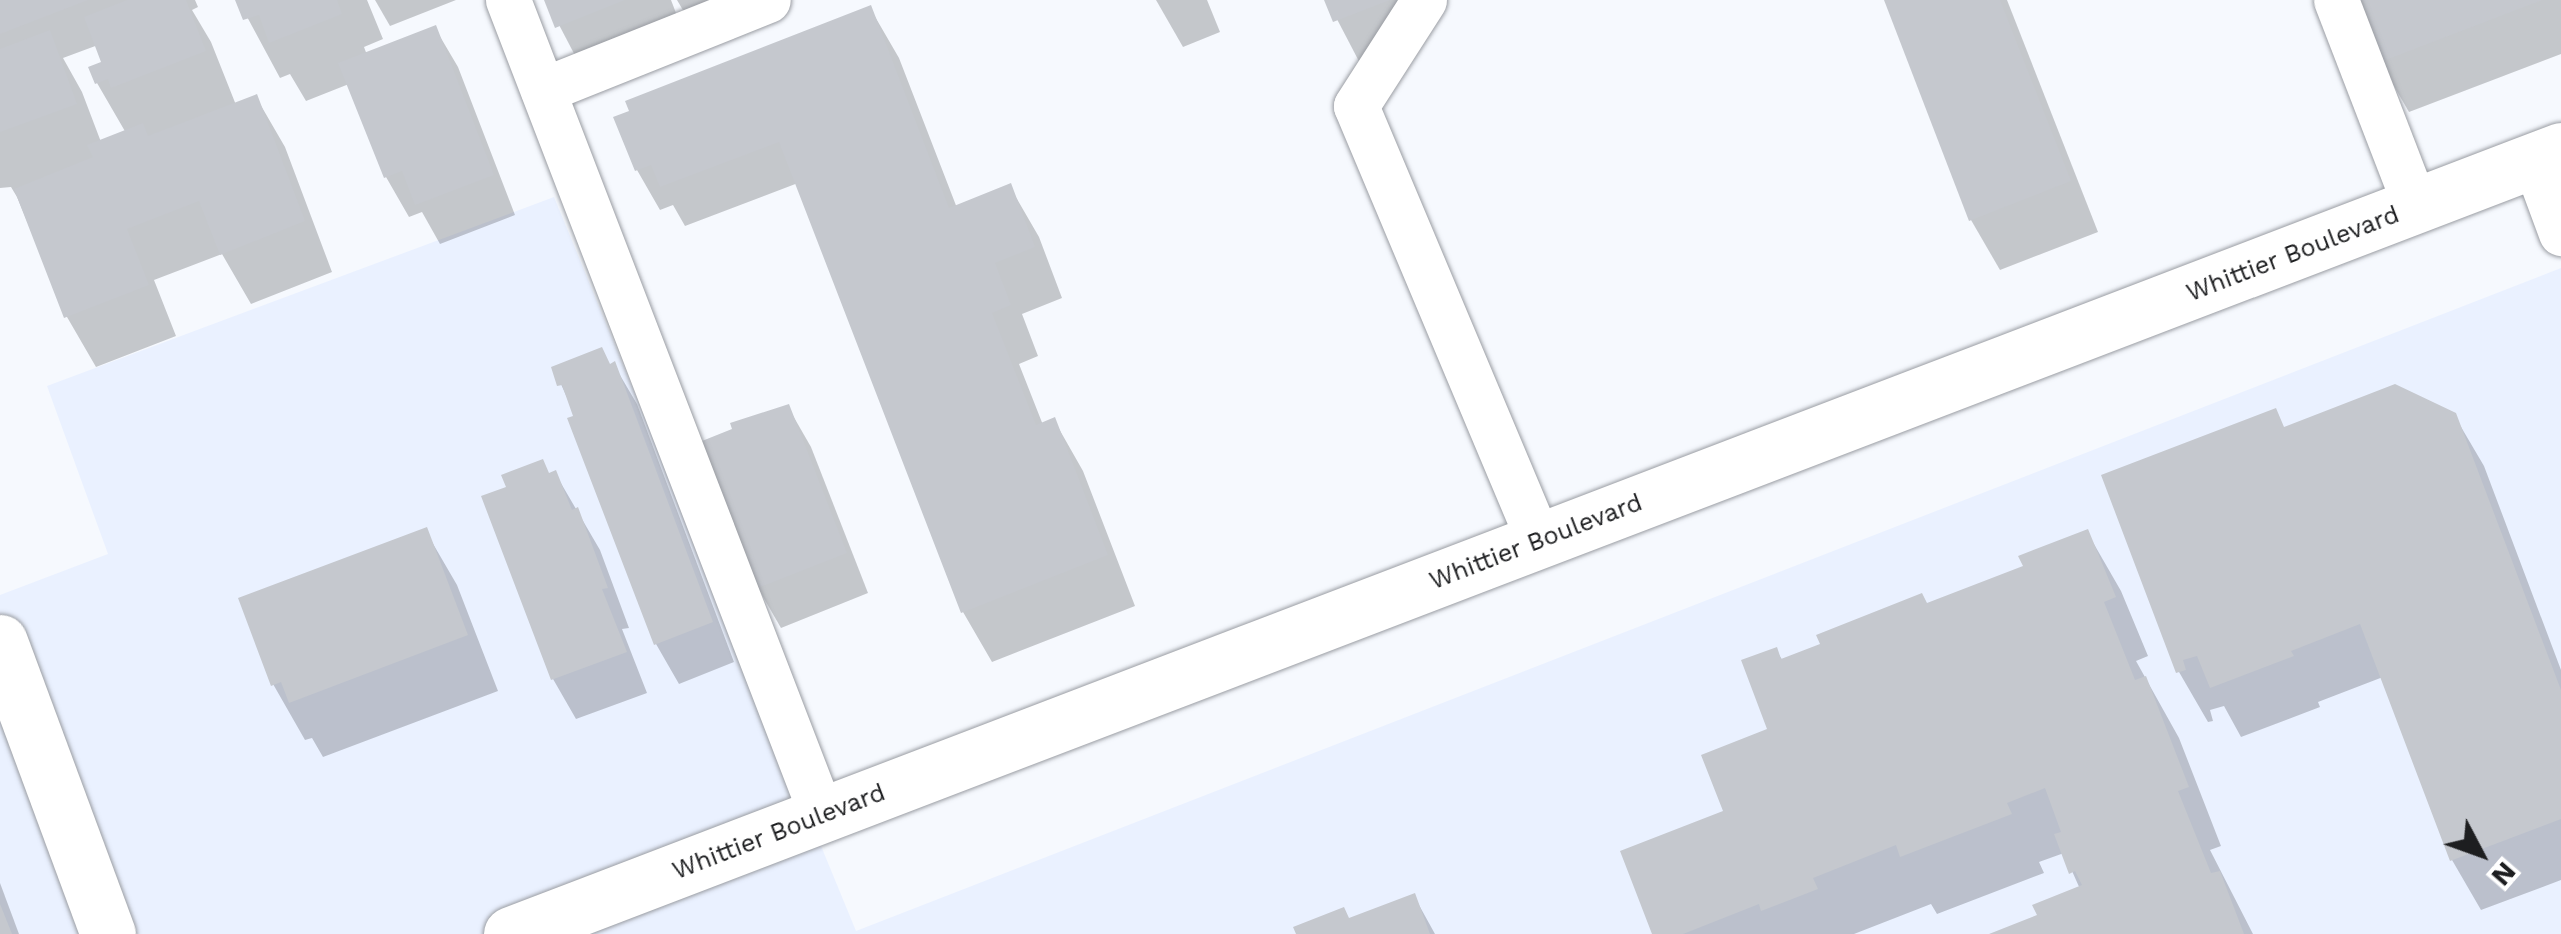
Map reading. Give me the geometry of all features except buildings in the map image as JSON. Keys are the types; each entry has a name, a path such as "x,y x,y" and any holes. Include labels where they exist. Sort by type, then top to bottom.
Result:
{"main road":[{"name":"Whittier Boulevard","path":"510,934 2548,155"},
{"path":"0,642 12,710 108,934"}],"lane":[{"path":"508,0 822,816"},
{"path":"543,90 768,0"},
{"path":"1424,0 1356,106 1539,541"},
{"path":"2336,0 2416,206"},
{"path":"2548,155 2561,233"}],"shaded area":[{"path":"554,197 856,931 2561,268 2561,934 0,934 0,595 108,554 47,386"}]}
